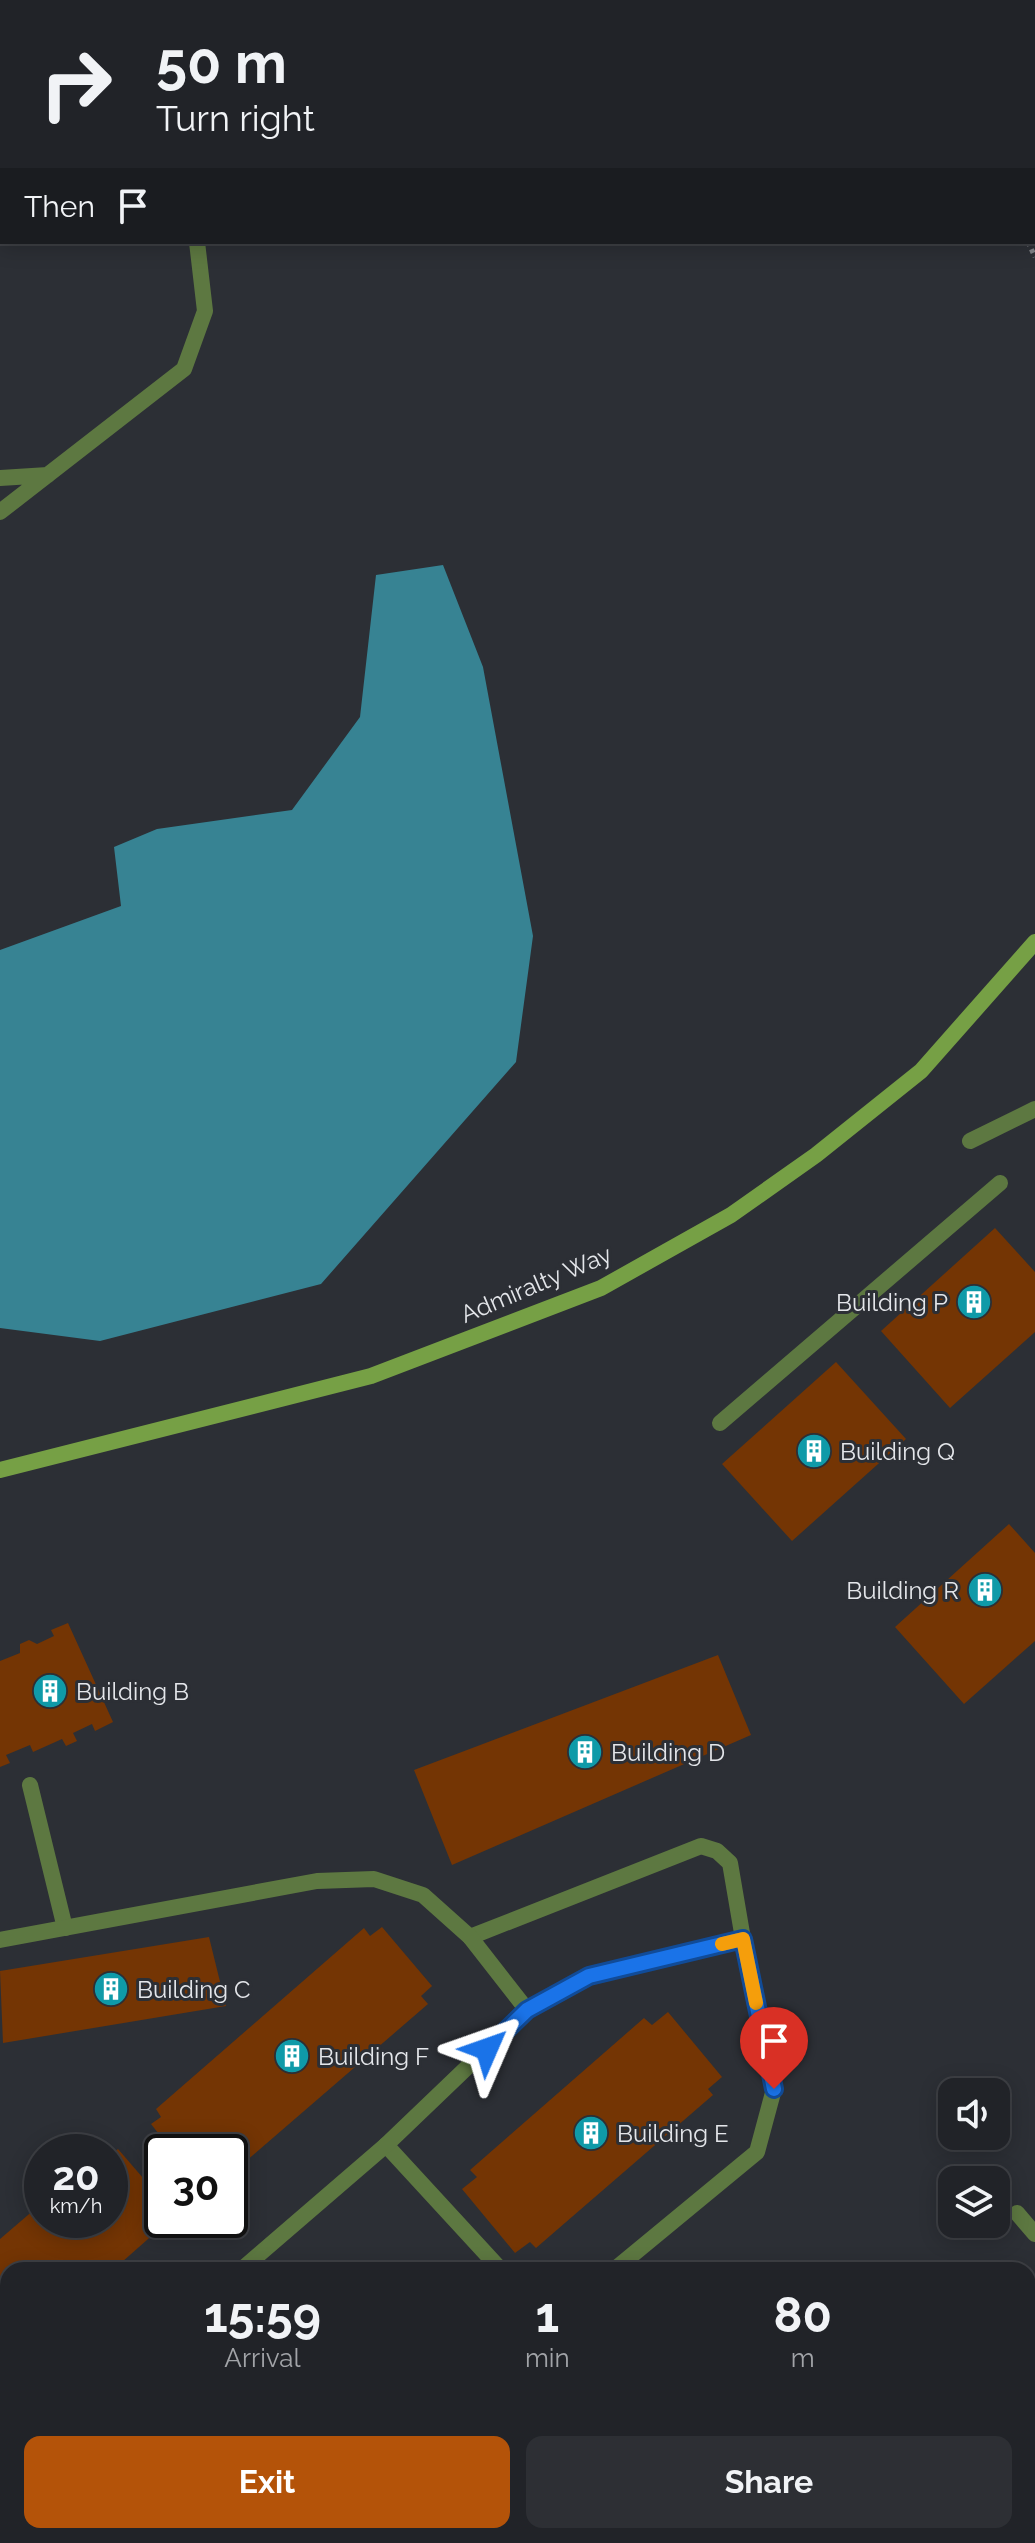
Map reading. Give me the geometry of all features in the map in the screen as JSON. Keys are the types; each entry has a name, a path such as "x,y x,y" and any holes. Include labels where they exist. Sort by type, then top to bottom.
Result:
{"street":[{"path":"0,512 184,369 205,311 197,244"},
{"path":"0,478 48,475"},
{"name":"Admiralty Way","path":"0,1470 371,1376 601,1288 731,1215 816,1155 921,1071 1035,942"},
{"path":"970,1141 1035,1109"},
{"path":"720,1423 1000,1183"},
{"path":"30,1785 65,1928"},
{"path":"470,1937 701,1846 717,1851 730,1863 774,2089 757,2152 624,2262"},
{"path":"0,1940 317,1881 374,1879 423,1895 470,1937 527,2010"},
{"path":"250,2262 386,2145 527,2010 589,1976 743,1939"},
{"path":"386,2145 494,2262"},
{"path":"1017,2213 1035,2234"}],"water":[{"path":"443,565 483,667 533,936 516,1062 321,1284 100,1341 0,1328 0,950 121,906 114,847 157,829 292,810 360,717 376,575"}],"building":[{"name":"Building P","path":"995,1228 1035,1272 1035,1332 950,1408 881,1331"},
{"name":"Building Q","path":"836,1362 906,1439 792,1541 722,1464"},
{"name":"Building R","path":"1009,1524 1035,1553 1035,1641 964,1704 895,1627"},
{"name":"Building B","path":"68,1623 113,1722 95,1731 92,1724 73,1733 77,1741 66,1746 62,1739 33,1752 30,1745 6,1755 10,1763 0,1767 0,1661 20,1653 20,1644 29,1640 37,1644 54,1636 51,1630"},
{"name":"Building D","path":"718,1655 751,1735 452,1865 414,1770"},
{"name":"Building F","path":"382,1927 432,1986 421,1996 428,2004 248,2159 248,2134 159,2134 151,2124 161,2117 156,2109 364,1928 370,1936"},
{"name":"Building C","path":"209,1937 226,2006 3,2043 0,1971"},
{"name":"Building E","path":"668,2012 722,2077 708,2089 713,2095 536,2248 530,2242 515,2253 462,2189 477,2177 470,2170 644,2018 652,2025"},
{"path":"128,2161 144,2179 144,2238 149,2238 122,2262 0,2262 0,2239 24,2218 24,2238 128,2238"}],"slow traffic":[{"path":"722,1944 743,1939 756,2003"}],"place":[{"name":"Building P","path":"974,1302"},
{"name":"Building Q","path":"814,1451"},
{"name":"Building R","path":"985,1590"},
{"name":"Building B","path":"50,1691"},
{"name":"Building D","path":"585,1752"},
{"name":"Building C","path":"111,1989"},
{"name":"Building F","path":"292,2056"},
{"name":"Building E","path":"591,2133"}],"route":[{"path":"487,2049 527,2010 589,1976 743,1939 774,2089"}]}
